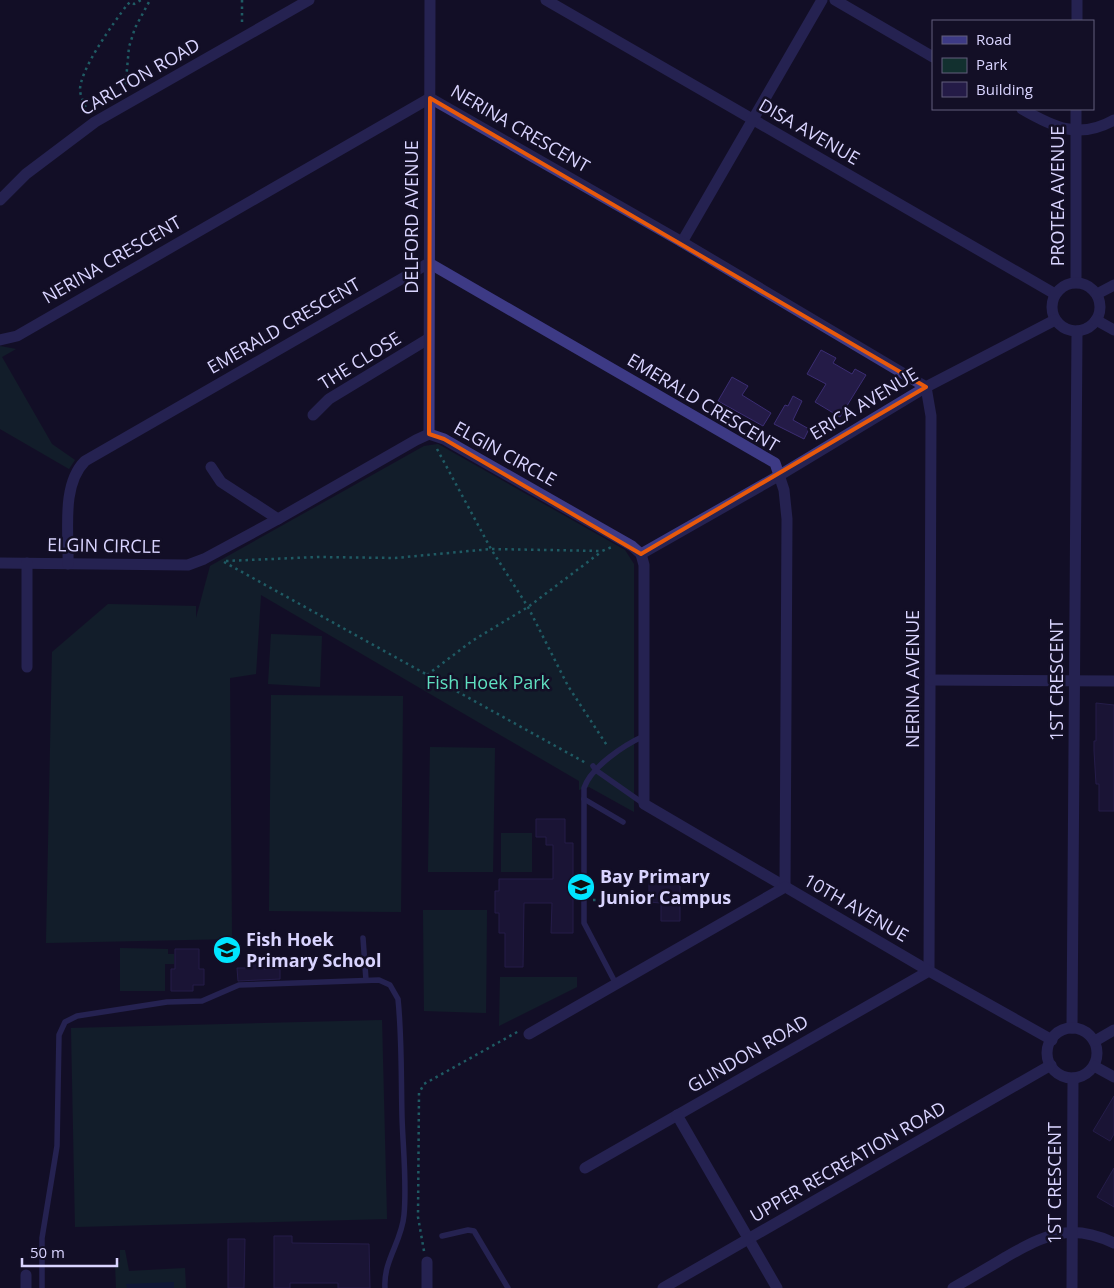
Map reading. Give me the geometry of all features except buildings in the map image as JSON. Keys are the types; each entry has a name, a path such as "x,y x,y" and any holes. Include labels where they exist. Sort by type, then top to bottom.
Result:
{"street":[{"name":"CARLTON ROAD","path":"0,200 26,174 93,124 309,0"},
{"name":"DELFORD AVENUE","path":"429,434 430,0"},
{"name":"DISA AVENUE","path":"546,0 1055,294"},
{"path":"682,242 822,0"},
{"path":"835,0 932,56"},
{"path":"1077,0 1077,20"},
{"name":"NERINA CRESCENT","path":"0,340 17,336 430,98 682,242 926,387"},
{"path":"1024,110 1050,125 1076,130 1093,130 1114,120"},
{"name":"PROTEA AVENUE","path":"1076,110 1076,282"},
{"name":"EMERALD CRESCENT","path":"68,564 70,488 75,472 85,461 429,263 775,464 780,475 786,500 787,520 785,886"},
{"path":"1076,282 1084,284 1096,294 1100,307 1096,320 1088,328 1077,331 1064,328 1055,320 1051,307 1055,294 1064,285 1076,282"},
{"path":"1096,294 1114,285"},
{"name":"ERICA AVENUE","path":"641,554 780,475 926,387 1055,320"},
{"path":"1096,320 1114,330"},
{"name":"1ST CRESCENT","path":"1072,1028 1077,331"},
{"name":"THE CLOSE","path":"313,415 329,399 428,339"},
{"name":"NERINA AVENUE","path":"926,387 931,416 929,971"},
{"name":"ELGIN CIRCLE","path":"0,563 188,565 204,559 278,519 429,434 444,439 625,542 641,554"},
{"path":"211,467 221,482 278,519"},
{"path":"641,554 644,565 644,804"},
{"path":"27,563 27,667"},
{"path":"930,680 1114,681"},
{"name":"10TH AVENUE","path":"644,804 929,971 1052,1040"},
{"path":"529,1034 785,886"},
{"name":"GLINDON ROAD","path":"585,1168 929,971"},
{"path":"1072,1028 1085,1032 1094,1041 1097,1054 1094,1066 1081,1076 1073,1078 1058,1073 1051,1066 1048,1053 1052,1040 1057,1034 1072,1028"},
{"path":"1094,1041 1114,1030"},
{"name":"UPPER RECREATION ROAD","path":"663,1288 1051,1066"},
{"path":"1094,1066 1114,1077"},
{"name":"1ST CRESCENT","path":"1072,1288 1073,1078"},
{"path":"677,1115 777,1288"},
{"path":"952,1288 1033,1242 1056,1234 1072,1232 1091,1234 1114,1243"},
{"path":"427,1262 427,1288"},
{"path":"26,1275 26,1288"}],"lane":[{"path":"616,984 586,928 583,900 584,799 586,782 595,768 626,744 644,735"},
{"path":"595,768 644,804"},
{"path":"584,799 623,822"},
{"path":"363,938 366,980"},
{"path":"42,1288 42,1238 57,1146 59,1035 64,1022 76,1016 167,1002 202,1001 239,985 366,980 379,980 390,985 396,994 399,1007 404,1216 402,1227 387,1266 385,1288"},
{"path":"442,1236 468,1230 474,1232 508,1288"}],"path":[{"path":"93,124 80,90 86,70 107,32 127,5 130,2 134,4 141,0"},
{"path":"129,102 125,91 129,47 135,28 150,0"},
{"path":"242,0 243,38"},
{"path":"429,434 490,549 528,607 568,686 611,751"},
{"path":"427,675 472,641 528,607 602,551 625,542"},
{"path":"595,768 222,561 317,557 395,558 490,549 602,551"},
{"path":"583,900 630,901 649,898"},
{"path":"427,1262 419,1232 418,1217 419,1093 424,1084 520,1030 529,1034"}],"highlighted area":[{"path":"430,98 926,387 641,554 444,439 429,434"}],"green space":[{"path":"0,346 16,349 2,357 52,444 75,460 69,469 0,429"},
{"name":"Fish Hoek Park","path":"438,444 625,550 634,564 634,812 589,787 579,790 579,781 261,595 256,674 230,678 232,939 46,943 52,652 108,604 196,606 196,618 210,566 424,446"},
{"path":"271,634 322,636 320,687 268,684"},
{"path":"271,695 403,696 401,912 269,911"},
{"path":"430,747 495,748 493,872 428,872"},
{"path":"501,833 532,833 532,872 501,872"},
{"path":"423,910 487,910 486,1013 424,1011"},
{"path":"120,948 168,949 168,954 174,954 174,964 165,964 165,991 120,991"},
{"path":"500,977 577,977 577,987 499,1026"},
{"path":"382,1020 387,1219 75,1227 71,1028"},
{"path":"120,1250 125,1250 129,1271 185,1268 186,1288 116,1288 115,1263 120,1262"}],"water":[{"path":"174,1282 174,1288 127,1288 126,1284"}],"place":[{"name":"Bay Primary Junior Campus","path":"581,887"},
{"name":"Fish Hoek Primary School","path":"227,950"}]}
